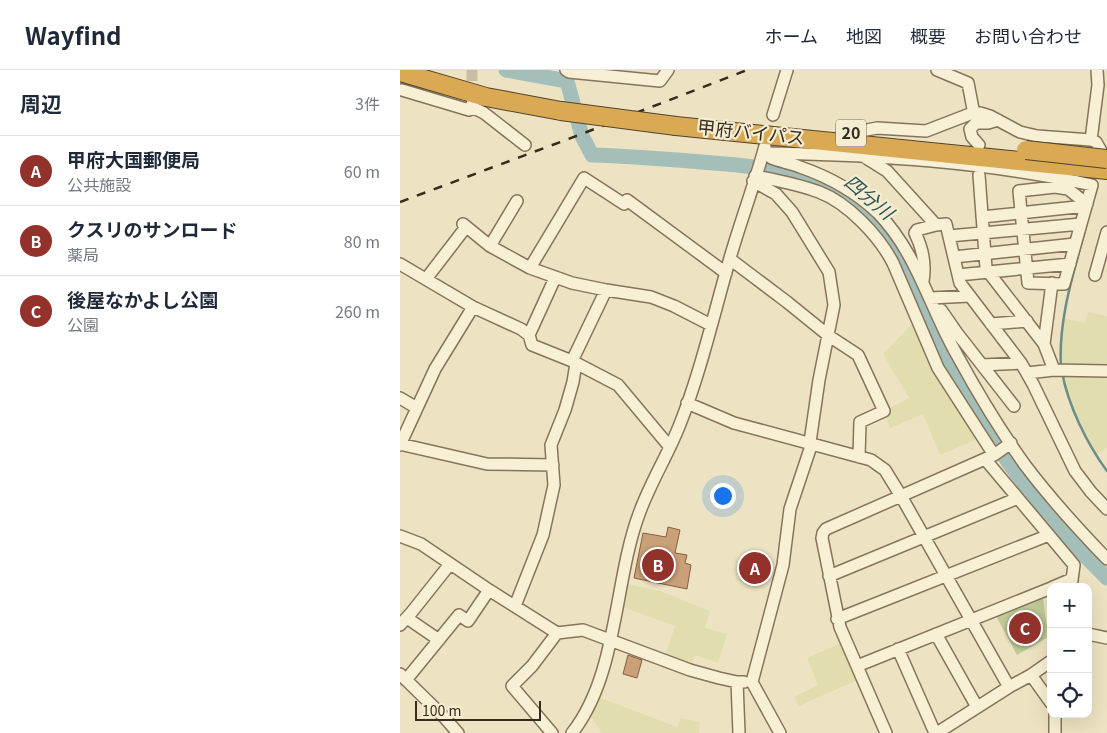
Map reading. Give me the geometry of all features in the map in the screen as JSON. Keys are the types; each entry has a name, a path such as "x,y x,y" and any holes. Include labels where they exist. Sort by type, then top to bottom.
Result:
{"highway":[{"name":"甲府バイパス","path":"429,70 562,106"},
{"name":"甲府バイパス","path":"400,72 486,97 676,120 1019,155 1107,160"},
{"name":"甲府バイパス","path":"676,120 979,145 1019,155 1107,170"}],"street":[{"path":"566,70 569,72 618,73 660,81 668,70"},
{"path":"937,70 968,83 973,109"},
{"path":"1091,140 1098,85 1097,70"},
{"path":"773,115 789,71"},
{"path":"401,92 469,110 473,106 524,145"},
{"path":"850,133 877,128 926,130 970,114 980,113 1020,132 1037,136 1091,140 1096,142 1107,160"},
{"path":"979,145 972,137 970,128 976,123 988,123 998,120"},
{"path":"765,151 862,155 1002,168 1092,185 1064,284 1028,283 1019,191 1055,187 1068,189 1086,205"},
{"path":"572,733 595,692 618,609 630,544 639,514 680,425 754,179 765,151"},
{"path":"765,151 771,158 799,166 829,178 854,194 872,208 896,235 914,263 932,298 956,354 1010,444 1050,496 1107,559"},
{"path":"862,155 887,171 936,225"},
{"path":"979,175 986,268 1044,344 1059,370"},
{"path":"530,268 584,178 624,204 627,200 726,273"},
{"path":"754,179 776,194 792,212 829,272 834,305 819,380 811,443 790,509 782,565 752,682 780,733"},
{"path":"754,179 788,182 821,193 846,208 870,230 886,250 938,368 1018,498 1074,566 1072,583"},
{"path":"490,246 517,201"},
{"path":"982,217 1086,205"},
{"path":"923,281 925,268 920,244 915,233 917,230 946,224 960,283 1024,368 1075,471 1090,492 1107,509"},
{"path":"949,236 1081,224"},
{"path":"426,279 464,226 490,246 530,268 555,278 606,290 651,297 674,306 711,325"},
{"path":"1095,275 1107,232"},
{"path":"954,257 1075,244"},
{"path":"730,260 829,336 858,355 884,411 860,422 859,457"},
{"path":"400,264 473,307 521,329 529,335 532,345 574,362 618,385 669,446"},
{"path":"958,274 1070,264"},
{"path":"529,335 555,278"},
{"path":"1044,344 1052,283"},
{"path":"515,606 543,535 554,485 551,445 565,410 573,382 574,362 606,290"},
{"path":"932,298 970,296"},
{"path":"932,298 1014,406"},
{"path":"473,307 435,369 400,445 487,464 553,466"},
{"path":"991,324 1027,322"},
{"path":"982,365 1107,371"},
{"path":"400,398 417,408"},
{"path":"687,403 734,423 871,460 885,470 925,536 1009,687"},
{"path":"886,733 837,619 822,538 823,532 826,529 992,456 1010,444"},
{"path":"829,576 1018,498"},
{"path":"837,619 1048,535"},
{"path":"400,536 421,544 557,633 583,630 690,670 737,682 752,682"},
{"path":"439,640 403,621 450,564"},
{"path":"857,666 1047,589"},
{"path":"458,733 403,678 439,640 459,615 468,621 489,590"},
{"path":"552,733 512,686 532,666 557,633"},
{"path":"936,634 977,708"},
{"path":"1092,635 1107,638"},
{"path":"898,649 936,733 1047,664"},
{"path":"1031,675 1047,697"},
{"path":"737,682 739,733"},
{"path":"1055,718 1055,733"}],"shaded area":[{"path":"1089,312 1107,316 1107,448 1095,455 1065,391 1059,347 1063,318 1084,323"},
{"path":"917,319 982,437 940,455 923,414 890,428 884,411 909,398 883,354"},
{"path":"627,584 660,591 710,611 705,628 727,634 718,663 695,655 690,670 664,660 675,626 623,607"},
{"path":"846,641 862,678 799,706 794,697 818,685 807,658"},
{"path":"598,697 677,727 681,718 700,722 699,733 602,733 590,716"}],"green space":[{"path":"1043,597 1047,638 1017,655 996,616"}],"building":[{"path":"668,527 680,530 675,553 687,555 685,563 691,565 687,589 634,578 643,533 666,537"},
{"path":"628,655 642,660 637,678 623,674"}],"waterway":[{"name":"四分川","path":"506,70 567,81 582,136 592,155 717,163 784,172 815,182 850,202 880,231 891,247 901,264 953,374 969,403 1000,450 1050,517 1107,578"},
{"path":"1061,367 1064,313 1086,226"},
{"path":"1062,372 1079,424 1092,449 1107,471"}],"tunnel":[{"path":"472,70 472,98"}],"railway":[{"path":"400,202 747,70"}],"place":[{"name":"クスリのサンロード","path":"658,565"},
{"name":"甲府大国郵便局","path":"755,568"},
{"name":"後屋なかよし公園","path":"1025,628"}]}
